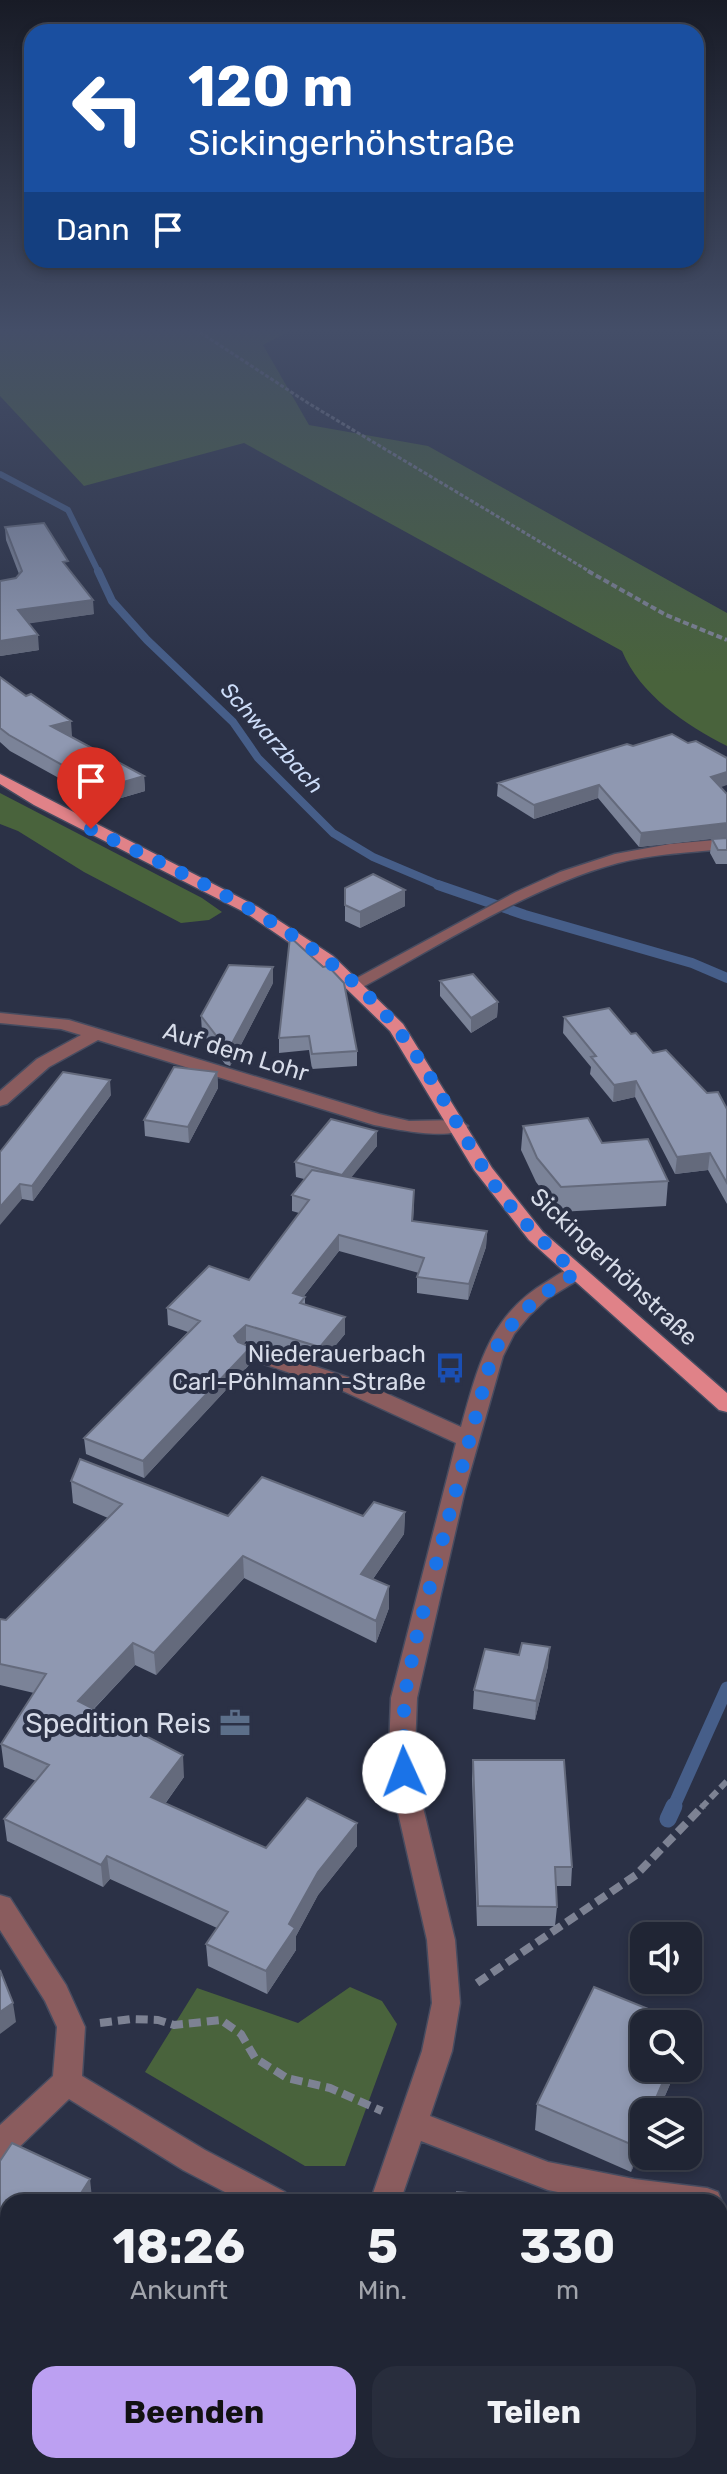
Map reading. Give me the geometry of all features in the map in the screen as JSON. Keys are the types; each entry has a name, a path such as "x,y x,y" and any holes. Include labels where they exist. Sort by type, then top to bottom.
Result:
{"main road":[{"name":"Sickingerhöhstraße","path":"0,778 39,802 252,910 327,960 397,1028 484,1170 510,1206 576,1273 727,1405"}],"street":[{"path":"353,985 522,895 566,875 615,859 670,849 727,844"},
{"name":"Auf dem Lohr","path":"0,1018 50,1021 374,1119 409,1127 459,1126"},
{"path":"0,1100 43,1063 97,1034"},
{"path":"388,2194 437,2051 446,2003 441,1940 407,1795 404,1698 417,1635 488,1367 505,1331 540,1294 576,1273"},
{"path":"248,1351 351,1386 469,1440"},
{"path":"0,1906 56,1994 71,2027 67,2082 0,2145"},
{"path":"67,2082 194,2160 259,2194"},
{"path":"414,2124 548,2176 642,2194"}],"path":[{"path":"377,444 573,563 666,615 727,640"},
{"path":"446,2003 636,1875 727,1781"},
{"path":"71,2027 131,2019 158,2020 174,2025 221,2020 241,2034 255,2058 287,2078 330,2088 414,2124"}],"green space":[{"path":"45,444 239,444 84,486"},
{"path":"247,444 428,446 727,613 727,746 681,718 652,695 630,667 622,651"},
{"path":"0,793 202,898 222,912 209,920 181,923 84,872 18,831 0,824"},
{"path":"350,1987 382,2001 397,2024 345,2166 305,2166 145,2072 197,1988 298,2023"}],"building":[{"path":"44,523 68,561 63,562 93,600 18,610 38,635 0,641 0,581 16,578 22,571 5,527"},
{"path":"0,677 26,696 31,694 71,721 51,726 144,776 103,788 9,735 0,728"},
{"path":"672,734 688,743 696,741 727,758 727,772 711,777 727,794 727,823 641,833 599,785 534,805 498,783 627,744 633,746"},
{"path":"727,838 727,850 718,850 712,839"},
{"path":"373,874 405,890 360,912 345,905 345,888"},
{"path":"290,937 323,967 328,966 344,983 357,1051 312,1054 309,1036 279,1038"},
{"path":"229,965 273,967 229,1049 201,1016"},
{"path":"473,974 498,1002 471,1018 440,981"},
{"path":"609,1008 631,1034 636,1033 653,1053 666,1050 707,1093 718,1092 727,1109 727,1183 710,1153 677,1157 636,1081 614,1085 591,1057 596,1056 564,1017"},
{"path":"174,1067 217,1072 188,1127 144,1120"},
{"path":"63,1072 110,1080 32,1186 20,1184 0,1207 0,1152"},
{"path":"588,1118 602,1143 648,1139 668,1181 561,1187 537,1158 523,1126"},
{"path":"331,1119 377,1131 342,1175 295,1162"},
{"path":"312,1170 414,1190 412,1221 487,1231 469,1284 417,1277 424,1258 339,1235 293,1293 305,1297 300,1303 345,1317 320,1347 246,1325 234,1336 238,1342 251,1347 143,1461 84,1438 200,1321 167,1308 209,1266 249,1280 309,1200 292,1195"},
{"path":"80,1459 228,1516 262,1477 363,1516 374,1502 405,1512 361,1574 389,1586 376,1621 243,1556 154,1653 133,1643 78,1701 183,1755 151,1797 266,1848 307,1798 357,1823 318,1872 289,1924 295,1928 266,1971 206,1944 228,1912 107,1856 101,1865 4,1819 49,1765 1,1744 46,1674 0,1664 0,1619 6,1620 122,1504 71,1481"},
{"path":"522,1643 550,1647 536,1701 474,1690 485,1649 519,1655"},
{"path":"473,1760 564,1760 572,1867 555,1867 557,1907 478,1906"},
{"path":"0,1970 13,2003 0,2012"},
{"path":"594,1987 651,2010 630,2010 630,2082 663,2082 656,2098 630,2098 630,2144 537,2104"},
{"path":"12,2143 90,2179 81,2194 0,2194 0,2161"}],"waterway":[{"name":"Schwarzbach","path":"0,474 68,510 99,573"},
{"name":"Schwarzbach","path":"98,571 112,601 147,640 233,722 258,758 333,833 373,857 444,887"},
{"name":"Schwarzbach","path":"438,885 525,915 692,963 727,978"},
{"path":"673,1808 727,1688"},
{"path":"668,1819 674,1806"}],"place":[{"name":"Niederauerbach Carl-Pöhlmann-Straße","path":"450,1368"},
{"name":"Spedition Reis","path":"235,1723"}],"route":[{"path":"91,829 252,910 327,960 397,1028 484,1170 510,1206 536,1236 576,1273 540,1294 522,1311 505,1331 492,1356 417,1635 404,1698 404,1772"}]}
